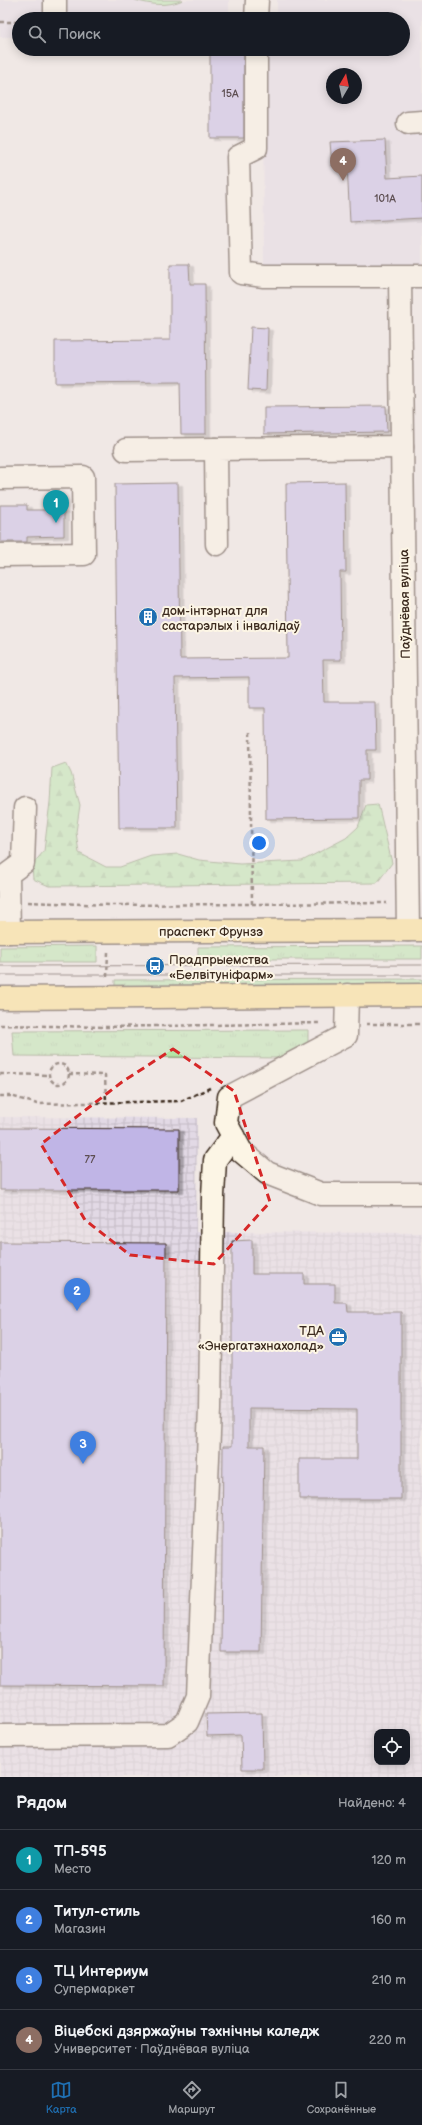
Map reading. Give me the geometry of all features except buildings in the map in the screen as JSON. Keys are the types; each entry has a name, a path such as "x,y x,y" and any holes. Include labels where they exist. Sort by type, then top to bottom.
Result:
{"main road":[{"name":"праспект Фрунзэ","path":"4,932 415,930"},
{"path":"0,998 422,995"}],"street":[{"path":"55,0 55,12"},
{"path":"256,12 257,0"},
{"path":"256,56 256,148 238,157 241,273 264,276 422,276"},
{"name":"Паўднёвая вуліца","path":"400,277 407,903 415,930"},
{"path":"126,450 402,447"},
{"path":"216,449 217,544"},
{"path":"0,478 83,477 84,554 0,555"},
{"path":"4,932 10,902 4,873 23,864 25,808"},
{"path":"348,995 346,1035 228,1097 226,1123 241,1151 267,1173 321,1194 422,1194"},
{"path":"0,1736 168,1735 187,1722 198,1696 210,1409 212,1196 215,1160 233,1136"}],"path":[{"path":"0,22 12,22"},
{"path":"250,732 252,904"},
{"path":"10,902 109,905 407,903"},
{"path":"105,1027 109,905"},
{"path":"0,1025 105,1027 422,1024"},
{"path":"59,1064 66,1067 70,1074 67,1081 57,1085 52,1082 49,1075 52,1067 59,1064"},
{"path":"0,1074 49,1075"},
{"path":"70,1074 105,1075 106,1103"},
{"path":"0,1096 11,1096 37,1104 182,1101 218,1085"}],"highlighted area":[{"path":"173,1049 234,1091 270,1202 214,1264 130,1255 85,1220 41,1144 122,1082"}],"shaded area":[{"path":"0,0 229,0 229,12 12,12 12,37 0,37"},
{"path":"277,0 422,0 422,265 264,264 263,56 410,56 410,12 277,12"},
{"path":"0,1117 197,1118 196,1232 422,1233 422,1777 0,1777"}],"green space":[{"path":"135,0 183,0 171,4 159,4"},
{"path":"66,763 71,773 80,805 76,832 79,853 106,867 120,867 151,856 178,854 199,860 240,864 302,861 346,838 358,827 366,805 378,804 392,863 377,883 49,886 33,879 32,865 44,851 50,802 52,768"},
{"path":"97,946 97,962 0,962 0,947"},
{"path":"422,946 422,959 198,959 198,947"},
{"path":"422,979 422,989 115,990 115,980"},
{"path":"308,1030 308,1043 286,1058 14,1056 12,1031"}],"tram line":[{"path":"0,966 422,965"},
{"path":"0,975 422,975"}],"place":[{"name":"Віцебскі дзяржаўны тэхнічны каледж","path":"343,181"},
{"name":"ТП-595","path":"56,523"},
{"name":"дом-інтэрнат для састарэлых і інвалідаў","path":"148,617"},
{"name":"Прадпрыемства «Белвітуніфарм»","path":"155,966"},
{"name":"Титул-cтиль","path":"77,1311"},
{"name":"ТДА «Энергатэхнахолад»","path":"338,1337"},
{"name":"ТЦ Интериум","path":"83,1464"}]}
